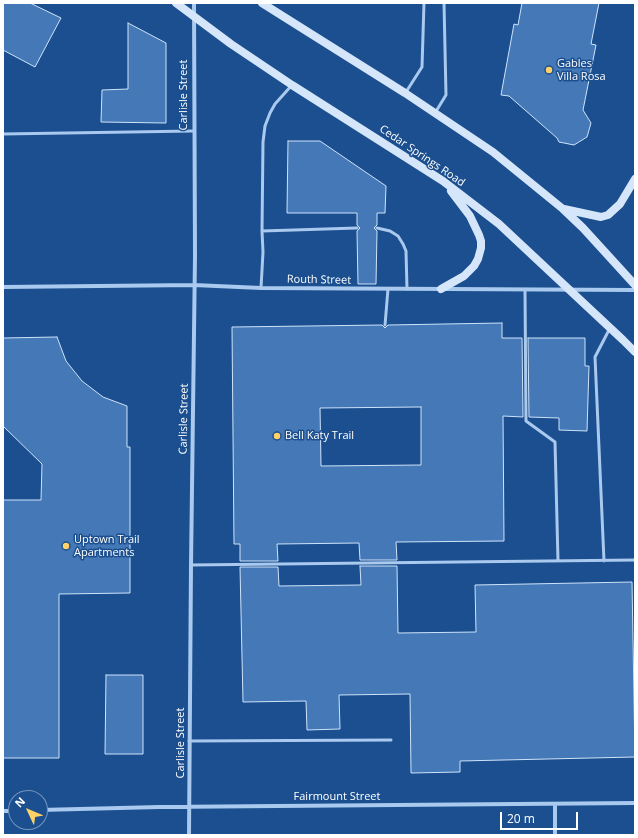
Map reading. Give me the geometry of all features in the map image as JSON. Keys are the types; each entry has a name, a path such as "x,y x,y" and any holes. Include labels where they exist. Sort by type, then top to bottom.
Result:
{"main road":[{"name":"Cedar Springs Road","path":"176,3 231,44 292,85 443,181 499,224 635,352"},
{"path":"262,3 405,93 493,152 583,228 635,285"},
{"path":"563,210 601,217 608,215 620,204 635,179"},
{"path":"441,290 464,276 474,266 478,259 481,241 470,216 443,181"}],"street":[{"name":"Carlisle Street","path":"189,835 195,256 193,131 194,3"},
{"name":"Routh Street","path":"3,287 194,285 261,288 635,290"},
{"name":"Fairmount Street","path":"48,810 635,803"},
{"path":"555,804 556,835"}],"lane":[{"path":"405,93 422,67 424,3"},
{"path":"436,113 446,95 444,3"},
{"path":"261,288 263,252 264,126 275,104 292,85"},
{"path":"3,134 193,131"},
{"path":"262,231 357,228"},
{"path":"377,228 390,231 398,236 403,244 406,251 407,289"},
{"path":"385,325 388,289"},
{"path":"525,290 526,421 555,442 558,561"},
{"path":"604,561 595,357 610,328"},
{"path":"191,565 635,560"},
{"path":"190,741 391,740"}],"building":[{"path":"3,3 30,3 61,18 35,67 3,50"},
{"name":"Gables Villa Rosa","path":"522,3 599,3 591,44 596,45 583,110 591,123 587,137 574,145 559,142 557,138 509,96 501,95 514,24 518,25"},
{"path":"128,23 166,43 166,123 101,122 102,90 128,89"},
{"path":"288,141 320,141 386,186 385,213 377,213 377,225 374,228 377,231 376,284 358,284 357,231 360,228 357,225 357,213 287,213"},
{"name":"Bell Katy Trail","path":"502,323 502,338 522,338 523,417 503,416 504,541 396,542 397,560 360,560 359,543 277,544 278,561 240,561 240,544 234,544 232,327 382,325 385,328 388,325","holes":["421,407 421,465 321,466 320,408"]},
{"name":"Uptown Trail Apartments","path":"57,337 66,361 82,381 103,397 127,406 127,447 130,447 130,593 59,594 59,758 3,758 3,500 41,500 42,464 3,426 3,338"},
{"path":"528,338 585,338 585,366 589,366 587,431 559,430 559,418 529,417"},
{"path":"360,566 397,566 398,633 476,632 475,585 632,582 635,757 460,761 460,772 411,773 410,694 339,695 340,729 307,730 306,701 243,702 240,567 278,567 279,586 361,585"},
{"path":"106,675 143,675 143,754 105,754"}],"place":[{"name":"Gables Villa Rosa","path":"549,70"},
{"name":"Bell Katy Trail","path":"277,436"},
{"name":"Uptown Trail Apartments","path":"66,546"}]}
